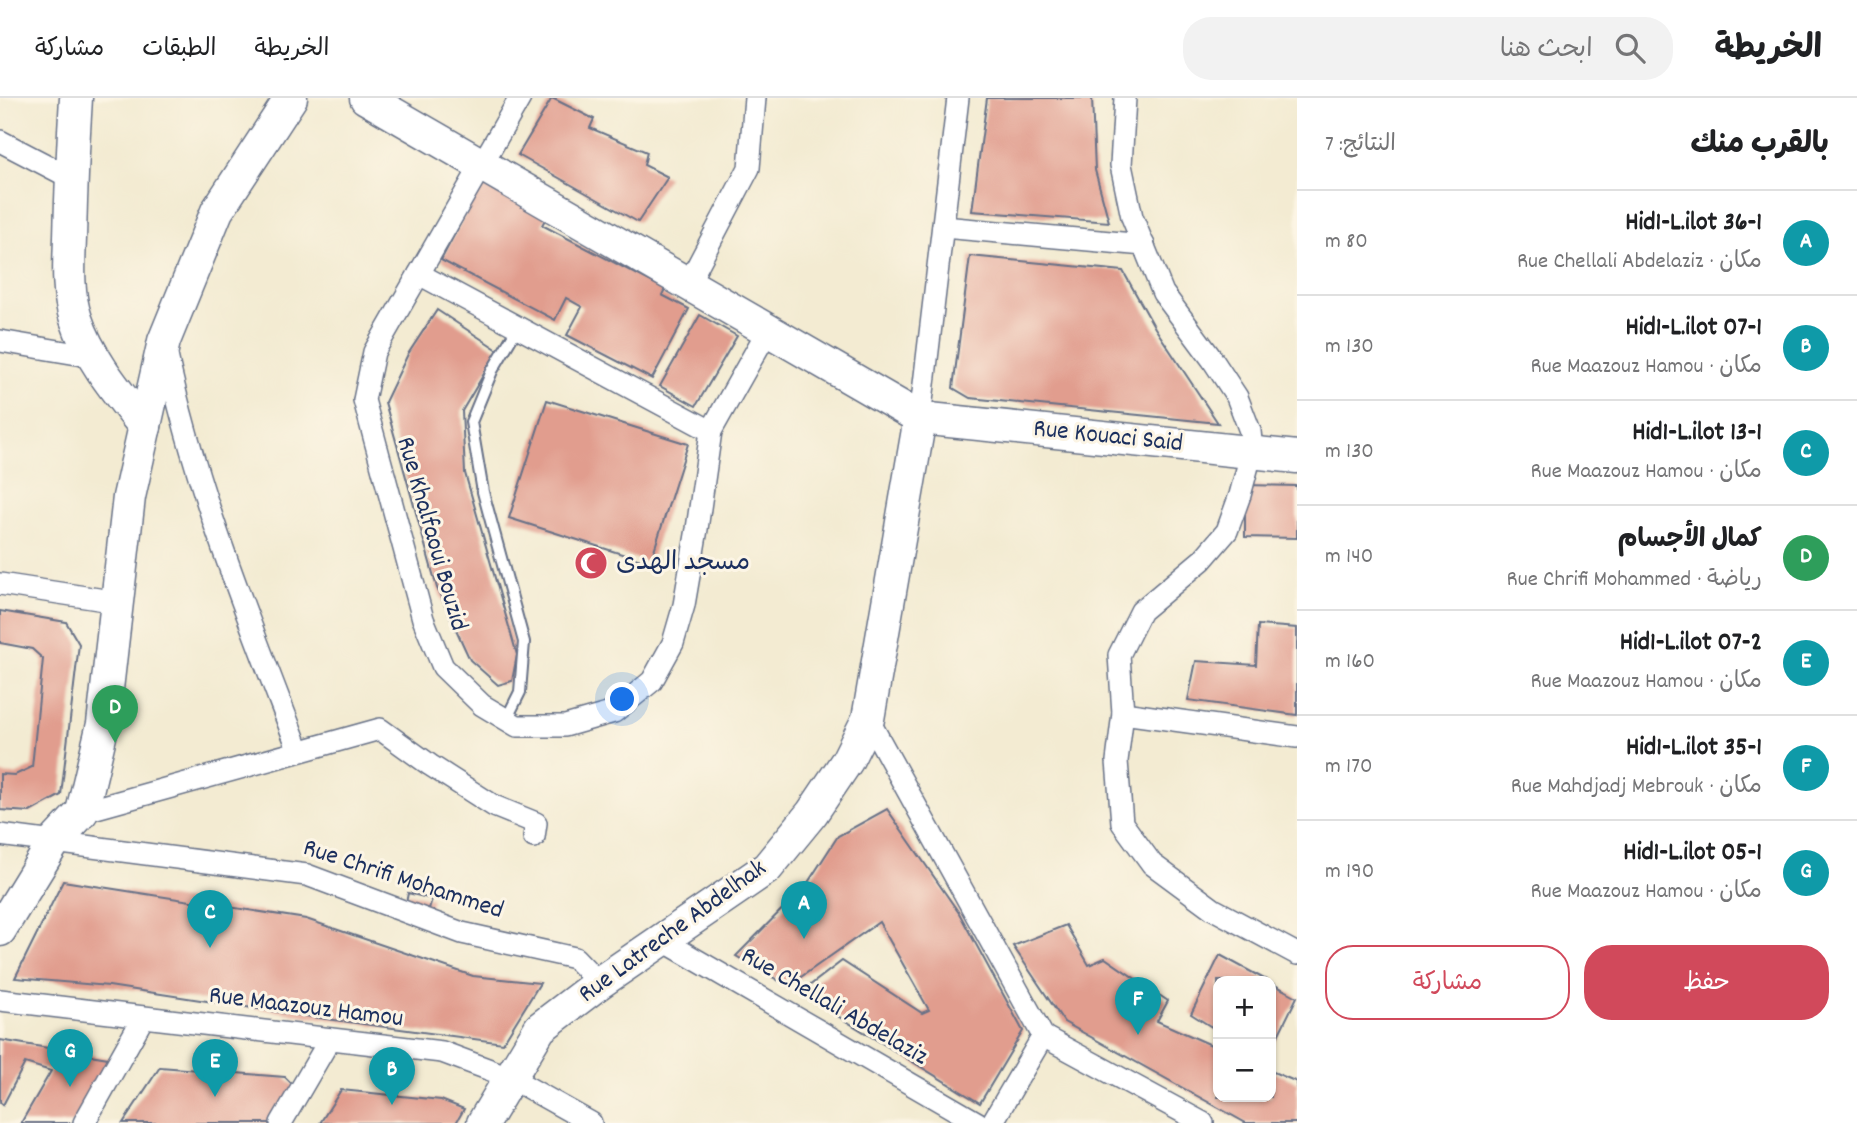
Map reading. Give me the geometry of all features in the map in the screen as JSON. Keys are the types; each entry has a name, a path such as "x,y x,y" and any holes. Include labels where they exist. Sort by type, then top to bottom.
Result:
{"street":[{"path":"76,98 71,178 71,295 75,317 110,383 145,427"},
{"path":"0,930 54,842 82,812 103,724 130,496 164,341 217,211 291,98"},
{"path":"366,98 920,418 958,98"},
{"name":"Rue Khalfaoui Bouzid","path":"520,98 374,352 363,400 422,618 443,667 482,705 517,726 565,726 614,712 652,681 673,642 684,604 711,431 768,330"},
{"path":"1125,98 1121,165 1132,217 1163,293 1237,397 1251,431 1252,451 1227,530 1202,560 1141,611 1119,655 1124,713 1117,761 1122,822 1152,864 1213,909 1297,954"},
{"path":"688,284 749,168 752,100"},
{"path":"0,141 71,178"},
{"path":"943,227 1144,245"},
{"path":"419,274 711,431"},
{"path":"0,341 95,357"},
{"path":"164,341 179,413 211,518 299,751"},
{"name":"Rue Kouaci Said","path":"920,418 1297,457"},
{"name":"Rue Latreche Abdelhak","path":"483,1123 540,1028 599,983 767,868 819,802 847,761 868,719 920,418"},
{"path":"0,584 118,602"},
{"path":"1124,713 1297,737"},
{"path":"868,719 1043,1036 1201,1122"},
{"path":"82,812 380,729 494,806 536,823 534,836"},
{"name":"Rue Chrifi Mohammed","path":"0,835 307,875 462,933 575,958 599,983"},
{"name":"Rue Chellali Abdelaziz","path":"662,940 978,1123"},
{"name":"Rue Maazouz Hamou","path":"0,1000 442,1052 509,1077 591,1123"},
{"path":"84,1123 143,1018"},
{"path":"992,1123 1043,1036"},
{"path":"281,1123 330,1038"}],"lane":[{"path":"506,720 520,692 524,642 482,492 471,422 492,371 517,327"}],"building":[{"path":"552,98 594,119 590,128 647,152 644,165 668,177 638,222 518,155"},
{"path":"987,98 1092,98 1095,170 1109,222 972,211"},
{"path":"482,182 547,216 542,225 665,289 662,295 689,309 652,379 567,335 582,307 566,298 555,320 441,260"},
{"path":"970,256 1123,271 1155,328 1218,423 970,398 953,388"},
{"path":"437,310 498,350 462,411 465,473 517,655 512,681 498,685 470,660 437,588 385,402 408,354"},
{"path":"700,315 737,336 696,406 660,386"},
{"path":"547,400 688,444 650,563 509,518"},
{"path":"1245,485 1297,486 1297,538 1245,537"},
{"path":"0,611 66,622 79,644 61,795 30,812 0,810 0,774 15,775 32,767 43,659 32,649 0,643"},
{"path":"1258,625 1297,628 1297,715 1188,700 1196,661 1256,665"},
{"path":"887,809 959,913 1023,1031 980,1103 800,993 842,961 922,1013 929,1010 879,922 788,986 736,956 807,884 838,836"},
{"path":"63,881 306,919 473,976 540,983 503,1043 109,986 15,978"},
{"path":"408,893 432,899 429,909 406,903"},
{"path":"1066,925 1089,965 1105,958 1168,1001 1157,1021 1213,1046 1213,1102 1276,1102 1276,1073 1297,1082 1297,1123 1246,1123 1064,1022 1013,946"},
{"path":"1220,955 1259,976 1213,976 1213,1028 1191,1014"},
{"path":"1276,986 1297,997 1276,1040"},
{"path":"0,1040 114,1059 77,1123 21,1123 51,1071 25,1063 3,1105 0,1102"},
{"path":"160,1067 285,1077 295,1087 274,1123 123,1123"},
{"path":"341,1090 441,1100 464,1109 456,1123 320,1123"}],"place":[{"name":"مسجد الهدى","path":"591,563"},
{"name":"كمال الأجسام","path":"115,743"},
{"name":"Hid1-L.ilot 36-1","path":"804,939"},
{"name":"Hid1-L.ilot 13-1","path":"210,948"},
{"name":"Hid1-L.ilot 35-1","path":"1138,1035"},
{"name":"Hid1-L.ilot 05-1","path":"70,1087"},
{"name":"Hid1-L.ilot 07-2","path":"215,1097"},
{"name":"Hid1-L.ilot 07-1","path":"392,1105"}]}
